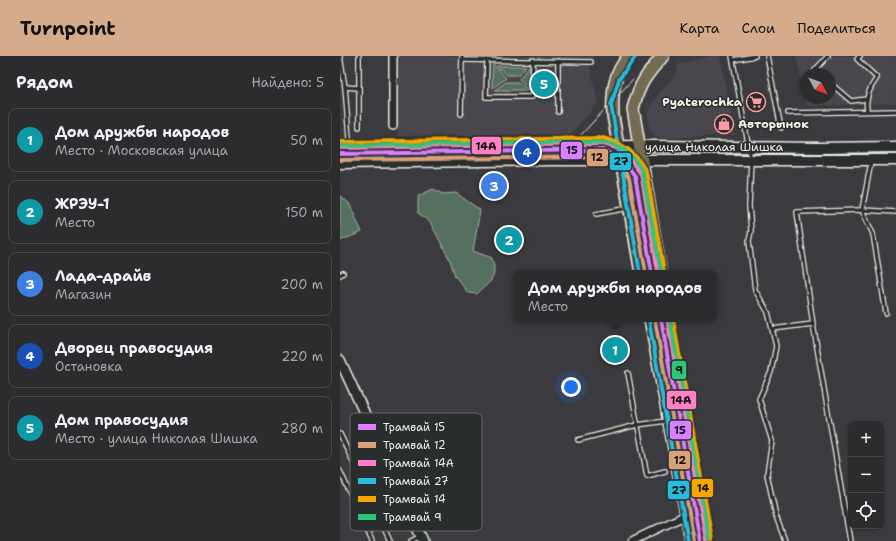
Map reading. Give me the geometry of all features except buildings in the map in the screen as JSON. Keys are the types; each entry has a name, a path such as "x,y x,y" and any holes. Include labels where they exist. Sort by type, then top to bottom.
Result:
{"main road":[{"path":"629,56 617,76 612,95 618,146 640,270"},
{"path":"660,270 638,146 634,110 638,89 650,70 663,56"},
{"name":"улица Николая Шишка","path":"340,148 618,146 896,147"},
{"name":"улица Николая Шишка","path":"340,163 621,160 896,160"},
{"path":"651,322 691,541"},
{"path":"670,322 708,541"}],"street":[{"path":"393,56 393,126"},
{"path":"340,360 364,413"},
{"path":"632,541 686,515"}],"lane":[{"path":"340,56 345,87 350,139"},
{"path":"358,56 359,127"},
{"path":"755,56 732,58 750,147 751,160 749,206 751,231 749,241 755,290 768,312 776,346 771,372 759,399 772,441 767,474 776,516 784,541"},
{"path":"767,56 781,128"},
{"path":"817,68 828,56"},
{"path":"860,56 857,59 878,78 871,85 867,99 867,111"},
{"path":"461,114 462,58 487,60 591,62"},
{"path":"487,60 486,97 532,97 533,60"},
{"path":"558,61 558,112"},
{"path":"345,87 358,88"},
{"path":"836,88 851,101 867,99"},
{"path":"788,113 867,111 896,112"},
{"path":"871,160 862,210 873,234 886,313"},
{"path":"596,214 630,208"},
{"path":"850,541 813,324 797,212 862,210 896,212"},
{"path":"772,329 813,324"},
{"path":"628,373 647,476 665,471"},
{"path":"578,440 637,424 668,421"},
{"path":"340,434 350,455"},
{"path":"340,472 350,494"},
{"path":"367,531 372,541"},
{"path":"385,531 390,541"},
{"path":"411,541 422,538"}],"shaded area":[{"path":"399,56 594,56 590,65 598,103 571,134 398,136"},
{"name":"Авторынок","path":"712,56 720,56 735,135 667,138 655,136 649,126 647,113 652,103 677,72 678,64"},
{"path":"796,56 896,56 896,103 807,106 807,104 836,104 836,68 800,68 800,74"}],"green space":[{"path":"493,64 506,78 493,88 492,86"},
{"path":"530,65 531,66 531,89 519,79"},
{"path":"497,66 526,66 518,75 507,75"},
{"path":"506,82 518,82 529,90 495,90"},
{"path":"896,149 896,156 757,158 756,150"},
{"path":"433,189 443,194 456,193 480,210 473,251 492,258 494,275 477,294 468,293 455,276 450,260 430,222 418,213 418,196"},
{"path":"340,196 349,203 362,232 340,241"}],"tram line":[{"name":"27","path":"636,56 619,79 611,105 639,270"},
{"path":"559,156 566,151 633,79"},
{"name":"14","path":"340,142 603,138 618,143 629,150 638,159 646,171 664,270"},
{"name":"9","path":"340,146 599,142 612,144 624,150 634,159 642,171 661,270"},
{"name":"14А","path":"340,148 603,144 616,148 626,154 641,174 658,270"},
{"name":"15","path":"340,154 603,150 622,159 635,176 651,270"},
{"name":"12","path":"340,160 607,157 619,164 629,178 645,270"},
{"name":"27","path":"649,322 688,541"},
{"name":"12","path":"655,322 694,541"},
{"name":"15","path":"662,322 700,541"},
{"name":"14А","path":"668,322 706,540"},
{"name":"9","path":"671,322 709,539"},
{"name":"14","path":"674,322 712,539"}],"place":[{"name":"Дом правосудия","path":"544,84"},
{"name":"Pyaterochka","path":"756,102"},
{"name":"Авторынок","path":"724,124"},
{"name":"Дворец правосудия","path":"527,152"},
{"name":"Лада-драйв","path":"494,186"},
{"name":"ЖРЭУ-1","path":"509,240"},
{"name":"Дом дружбы народов","path":"615,350"}]}
